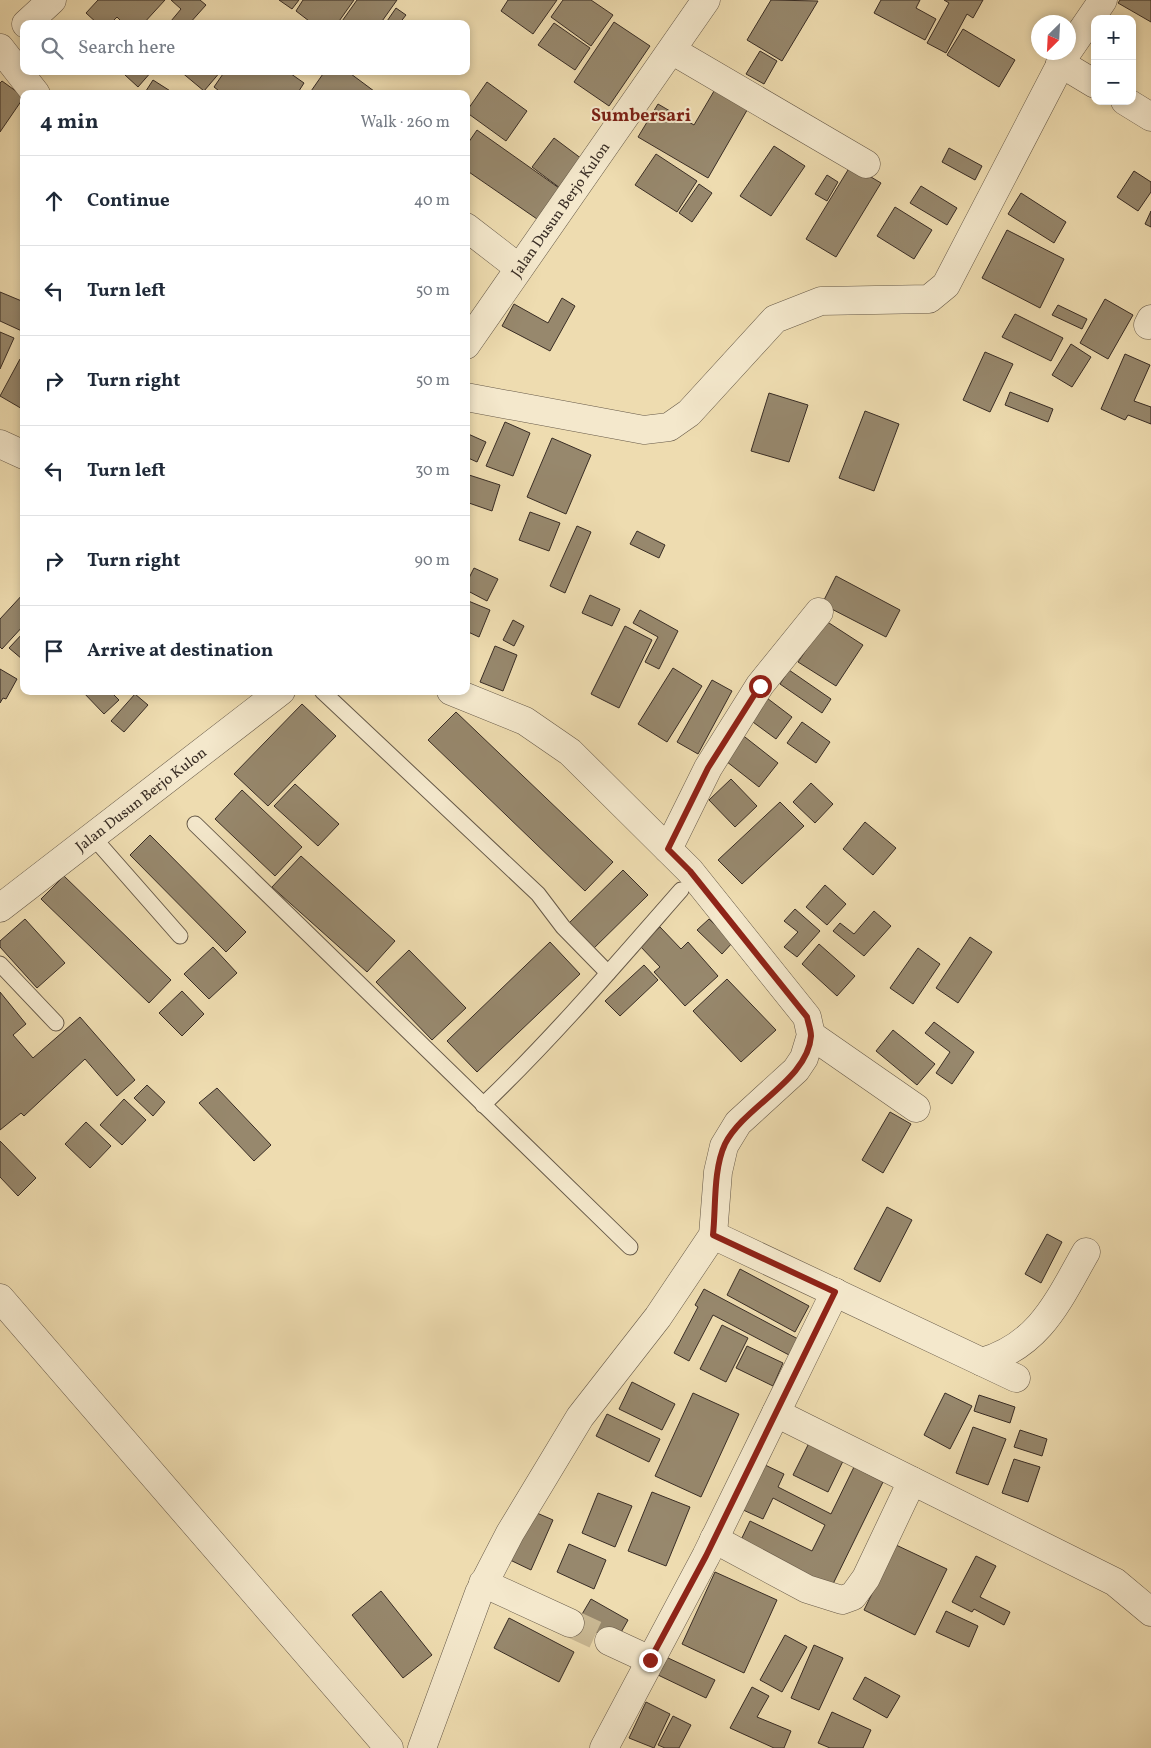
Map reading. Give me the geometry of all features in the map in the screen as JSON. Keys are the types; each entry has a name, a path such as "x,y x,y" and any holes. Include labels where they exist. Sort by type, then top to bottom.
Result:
{"street":[{"path":"30,20 52,0"},
{"name":"Jalan Dusun Berjo Kulon","path":"470,339 673,51 706,0"},
{"path":"1076,39 1102,0"},
{"path":"20,30 0,48 20,74"},
{"path":"673,51 866,164"},
{"path":"470,398 644,430 669,427 689,413 776,319 821,301 929,299 946,285 1062,60"},
{"path":"1070,60 1091,80"},
{"path":"21,75 33,90"},
{"path":"1132,105 1151,116"},
{"path":"470,229 519,268"},
{"path":"0,444 20,453"},
{"path":"668,849 708,768 760,686 818,612"},
{"name":"Jalan Dusun Berjo Kulon","path":"0,908 277,695"},
{"path":"422,1748 458,1646 484,1584 510,1533 580,1417 658,1317 713,1235 718,1172 724,1146 738,1123 796,1070 804,1058 811,1035 807,1017 690,871 570,752 525,721 461,695"},
{"path":"811,1035 916,1108"},
{"path":"713,1235 1016,1378"},
{"path":"982,1362 1012,1351 1032,1336 1055,1305 1086,1252"},
{"path":"604,1748 714,1539 835,1292"},
{"path":"0,1298 389,1748"},
{"path":"776,1413 1115,1582 1151,1612"},
{"path":"714,1539 807,1589 842,1600 853,1596 866,1578 912,1481"},
{"path":"484,1584 570,1624"},
{"path":"609,1642 650,1660"}],"lane":[{"path":"326,695 538,894 563,927 608,974"},
{"path":"195,824 630,1247"},
{"path":"92,837 180,936"},
{"path":"483,1105 516,1073 608,974 681,890"},
{"path":"0,964 56,1023"}],"building":[{"path":"98,0 165,0 147,20 120,20 117,17 114,20 94,20 86,13"},
{"path":"171,0 200,0 206,5 193,20 172,20 181,9"},
{"path":"279,0 299,0 292,9"},
{"path":"303,0 354,0 340,20 308,20 296,11"},
{"path":"357,0 397,0 383,20 343,20"},
{"path":"508,0 557,0 533,34 501,11"},
{"path":"563,0 591,0 613,15 591,46 551,17"},
{"path":"771,0 818,1 782,61 747,40"},
{"path":"881,0 920,0 916,8 936,19 925,40 874,13"},
{"path":"944,0 983,0 973,18 967,14 946,53 927,43 949,3"},
{"path":"1120,0 1151,0 1151,22 1118,3"},
{"path":"396,8 406,15 402,20 388,20"},
{"path":"614,22 650,46 609,106 574,82"},
{"path":"554,23 590,48 575,70 538,45"},
{"path":"963,29 1015,60 999,87 947,55"},
{"path":"760,51 777,61 764,84 746,74"},
{"path":"125,75 148,75 138,87"},
{"path":"185,75 218,75 203,90"},
{"path":"222,75 293,75 304,83 300,90 218,90 214,87"},
{"path":"322,75 352,75 373,90 312,90"},
{"path":"153,80 169,90 147,90"},
{"path":"2,81 20,94 20,103 0,132 0,83"},
{"path":"487,82 527,111 506,141 470,115 470,106"},
{"path":"717,86 750,105 708,178 638,137 658,104 694,125"},
{"path":"477,130 559,188 537,219 470,173 470,140"},
{"path":"554,138 582,159 560,188 532,167"},
{"path":"774,146 805,166 771,216 740,196"},
{"path":"949,148 982,166 975,180 942,162"},
{"path":"656,154 697,181 677,212 635,185"},
{"path":"851,165 881,183 836,257 806,239"},
{"path":"1134,171 1151,182 1151,192 1138,211 1117,197"},
{"path":"827,175 838,182 827,201 815,194"},
{"path":"699,184 712,193 692,222 679,213"},
{"path":"921,186 957,208 947,225 910,203"},
{"path":"1021,193 1066,222 1054,243 1008,214"},
{"path":"895,207 932,230 914,259 877,236"},
{"path":"1151,211 1151,227 1145,224"},
{"path":"1007,230 1064,259 1040,308 982,278"},
{"path":"0,292 20,300 20,330 0,321"},
{"path":"562,298 575,306 550,351 502,326 514,304 548,323"},
{"path":"1105,299 1133,315 1108,359 1080,343"},
{"path":"1058,305 1087,319 1082,329 1052,315"},
{"path":"1015,314 1063,338 1051,361 1002,337"},
{"path":"0,332 14,338 0,369"},
{"path":"1071,344 1091,357 1072,387 1052,375"},
{"path":"985,352 1013,364 990,412 963,400"},
{"path":"1125,354 1150,365 1134,401 1151,407 1151,424 1128,415 1125,420 1101,409"},
{"path":"20,359 20,408 0,396"},
{"path":"1010,392 1053,409 1048,422 1005,405"},
{"path":"769,393 808,405 789,462 751,451"},
{"path":"865,411 899,424 874,491 839,478"},
{"path":"505,422 530,433 513,476 486,466"},
{"path":"470,435 486,442 477,462 470,459"},
{"path":"552,438 591,455 566,514 527,497"},
{"path":"470,475 500,485 492,511 470,503"},
{"path":"530,512 560,523 549,551 519,540"},
{"path":"577,526 591,532 565,593 550,586"},
{"path":"637,531 665,545 659,558 630,544"},
{"path":"474,568 498,579 487,601 470,592 470,576"},
{"path":"836,576 900,610 886,637 822,604"},
{"path":"590,595 620,609 612,626 582,613"},
{"path":"20,597 20,629 2,649 0,647 0,619"},
{"path":"470,602 490,610 479,637 470,633"},
{"path":"640,610 678,631 659,669 645,662 658,637 633,623"},
{"path":"513,620 524,626 514,646 503,640"},
{"path":"826,621 863,645 836,686 798,662"},
{"path":"625,626 652,640 619,708 591,694"},
{"path":"20,636 20,657 9,648"},
{"path":"495,646 517,655 503,691 480,682"},
{"path":"673,668 702,686 667,742 638,724"},
{"path":"0,669 17,679 6,699 3,698 0,703"},
{"path":"789,670 831,699 822,713 780,684"},
{"path":"712,680 732,691 698,754 677,742"},
{"path":"759,692 792,717 776,739 742,714"},
{"path":"86,695 114,695 119,700 104,714"},
{"path":"134,695 148,705 124,732 111,721"},
{"path":"302,704 336,736 268,806 234,774"},
{"path":"456,712 613,862 585,891 428,740"},
{"path":"802,722 830,742 816,763 787,743"},
{"path":"736,730 778,763 759,787 717,754"},
{"path":"731,779 757,806 735,827 709,800"},
{"path":"811,783 833,804 815,823 793,802"},
{"path":"295,784 339,824 318,846 274,806"},
{"path":"242,790 302,847 275,876 215,819"},
{"path":"780,802 804,826 742,884 718,860"},
{"path":"865,822 896,848 873,875 843,849"},
{"path":"150,835 246,932 226,952 130,855"},
{"path":"301,856 395,941 367,972 272,887"},
{"path":"623,870 648,895 591,951 566,926"},
{"path":"64,876 171,980 149,1003 41,899"},
{"path":"825,885 846,904 827,925 806,907"},
{"path":"795,909 820,931 797,957 784,947 798,932 784,921"},
{"path":"874,911 891,926 864,956 833,931 840,923 854,934"},
{"path":"25,919 65,963 37,988 0,947 0,941"},
{"path":"709,919 733,942 722,954 697,930"},
{"path":"660,927 681,949 688,942 718,976 685,1006 654,972 660,967 640,946"},
{"path":"970,937 992,952 958,1003 936,988"},
{"path":"550,942 580,974 477,1072 447,1041"},
{"path":"819,944 855,976 837,996 802,964"},
{"path":"213,947 237,973 209,999 184,974"},
{"path":"918,948 940,964 913,1004 890,988"},
{"path":"409,950 466,1008 432,1040 376,982"},
{"path":"644,965 658,980 620,1016 605,1001"},
{"path":"727,979 776,1030 741,1062 693,1011"},
{"path":"182,991 204,1014 182,1036 159,1013"},
{"path":"0,992 26,1024 13,1035 33,1058 80,1017 135,1080 117,1096 85,1059 24,1116 21,1113 0,1130"},
{"path":"934,1022 974,1052 952,1084 936,1073 950,1052 925,1033"},
{"path":"893,1030 935,1064 917,1085 876,1051"},
{"path":"147,1085 165,1102 153,1116 134,1098"},
{"path":"217,1088 271,1145 254,1161 199,1103"},
{"path":"124,1099 146,1120 122,1145 100,1125"},
{"path":"890,1112 911,1124 883,1173 862,1160"},
{"path":"86,1122 111,1146 90,1168 65,1144"},
{"path":"0,1141 36,1178 18,1196 0,1177"},
{"path":"887,1207 912,1220 880,1282 854,1269"},
{"path":"1047,1234 1062,1242 1041,1283 1025,1274"},
{"path":"740,1269 809,1306 795,1332 727,1295"},
{"path":"704,1289 798,1339 789,1355 713,1315 689,1361 674,1353 698,1307 695,1305"},
{"path":"722,1325 748,1338 726,1382 700,1369"},
{"path":"747,1346 783,1363 773,1386 736,1368"},
{"path":"632,1382 675,1404 662,1430 619,1409"},
{"path":"693,1393 739,1414 701,1497 655,1476"},
{"path":"945,1393 972,1406 950,1449 924,1435"},
{"path":"979,1395 1015,1407 1010,1423 974,1411"},
{"path":"607,1414 660,1439 649,1462 596,1436"},
{"path":"973,1427 1006,1439 988,1485 956,1473"},
{"path":"1020,1430 1047,1439 1042,1456 1014,1447"},
{"path":"809,1443 844,1459 828,1492 793,1475"},
{"path":"1014,1459 1040,1467 1028,1502 1002,1493"},
{"path":"763,1464 784,1474 778,1487 831,1514 854,1467 883,1482 832,1586 740,1542 750,1521 812,1551 825,1525 773,1498 763,1519 741,1509"},
{"path":"652,1492 690,1507 666,1566 628,1551"},
{"path":"598,1493 632,1506 615,1547 582,1533"},
{"path":"530,1510 553,1520 531,1570 508,1559"},
{"path":"569,1544 606,1560 594,1589 557,1572"},
{"path":"896,1545 947,1569 915,1635 864,1610"},
{"path":"976,1556 996,1566 980,1597 1010,1612 1004,1625 974,1609 972,1612 952,1602"},
{"path":"715,1572 777,1600 744,1673 682,1644"},
{"path":"381,1591 432,1655 403,1678 352,1615"},
{"path":"591,1599 628,1620 615,1643 578,1621"},
{"path":"946,1611 978,1626 969,1647 936,1632"},
{"path":"509,1618 574,1652 559,1682 494,1648"},
{"path":"785,1635 807,1647 782,1692 760,1680"},
{"path":"814,1645 843,1658 819,1710 791,1698"},
{"path":"666,1657 715,1680 706,1698 658,1675"},
{"path":"865,1677 900,1696 887,1718 853,1699"},
{"path":"752,1687 769,1696 757,1717 791,1731 784,1748 774,1748 730,1728"},
{"path":"646,1702 670,1714 654,1748 629,1738"},
{"path":"832,1712 871,1730 863,1748 830,1748 818,1743"},
{"path":"673,1716 691,1725 679,1748 665,1748 658,1745"}],"tunnel":[{"path":"570,1623 609,1641"}],"district":[{"name":"Sumbersari","path":"641,115"}],"route":[{"path":"650,1660 706,1556 835,1292 713,1235 718,1172 724,1146 738,1123 796,1070 804,1058 811,1035 807,1017 690,871 668,849 708,768 760,686"}]}
